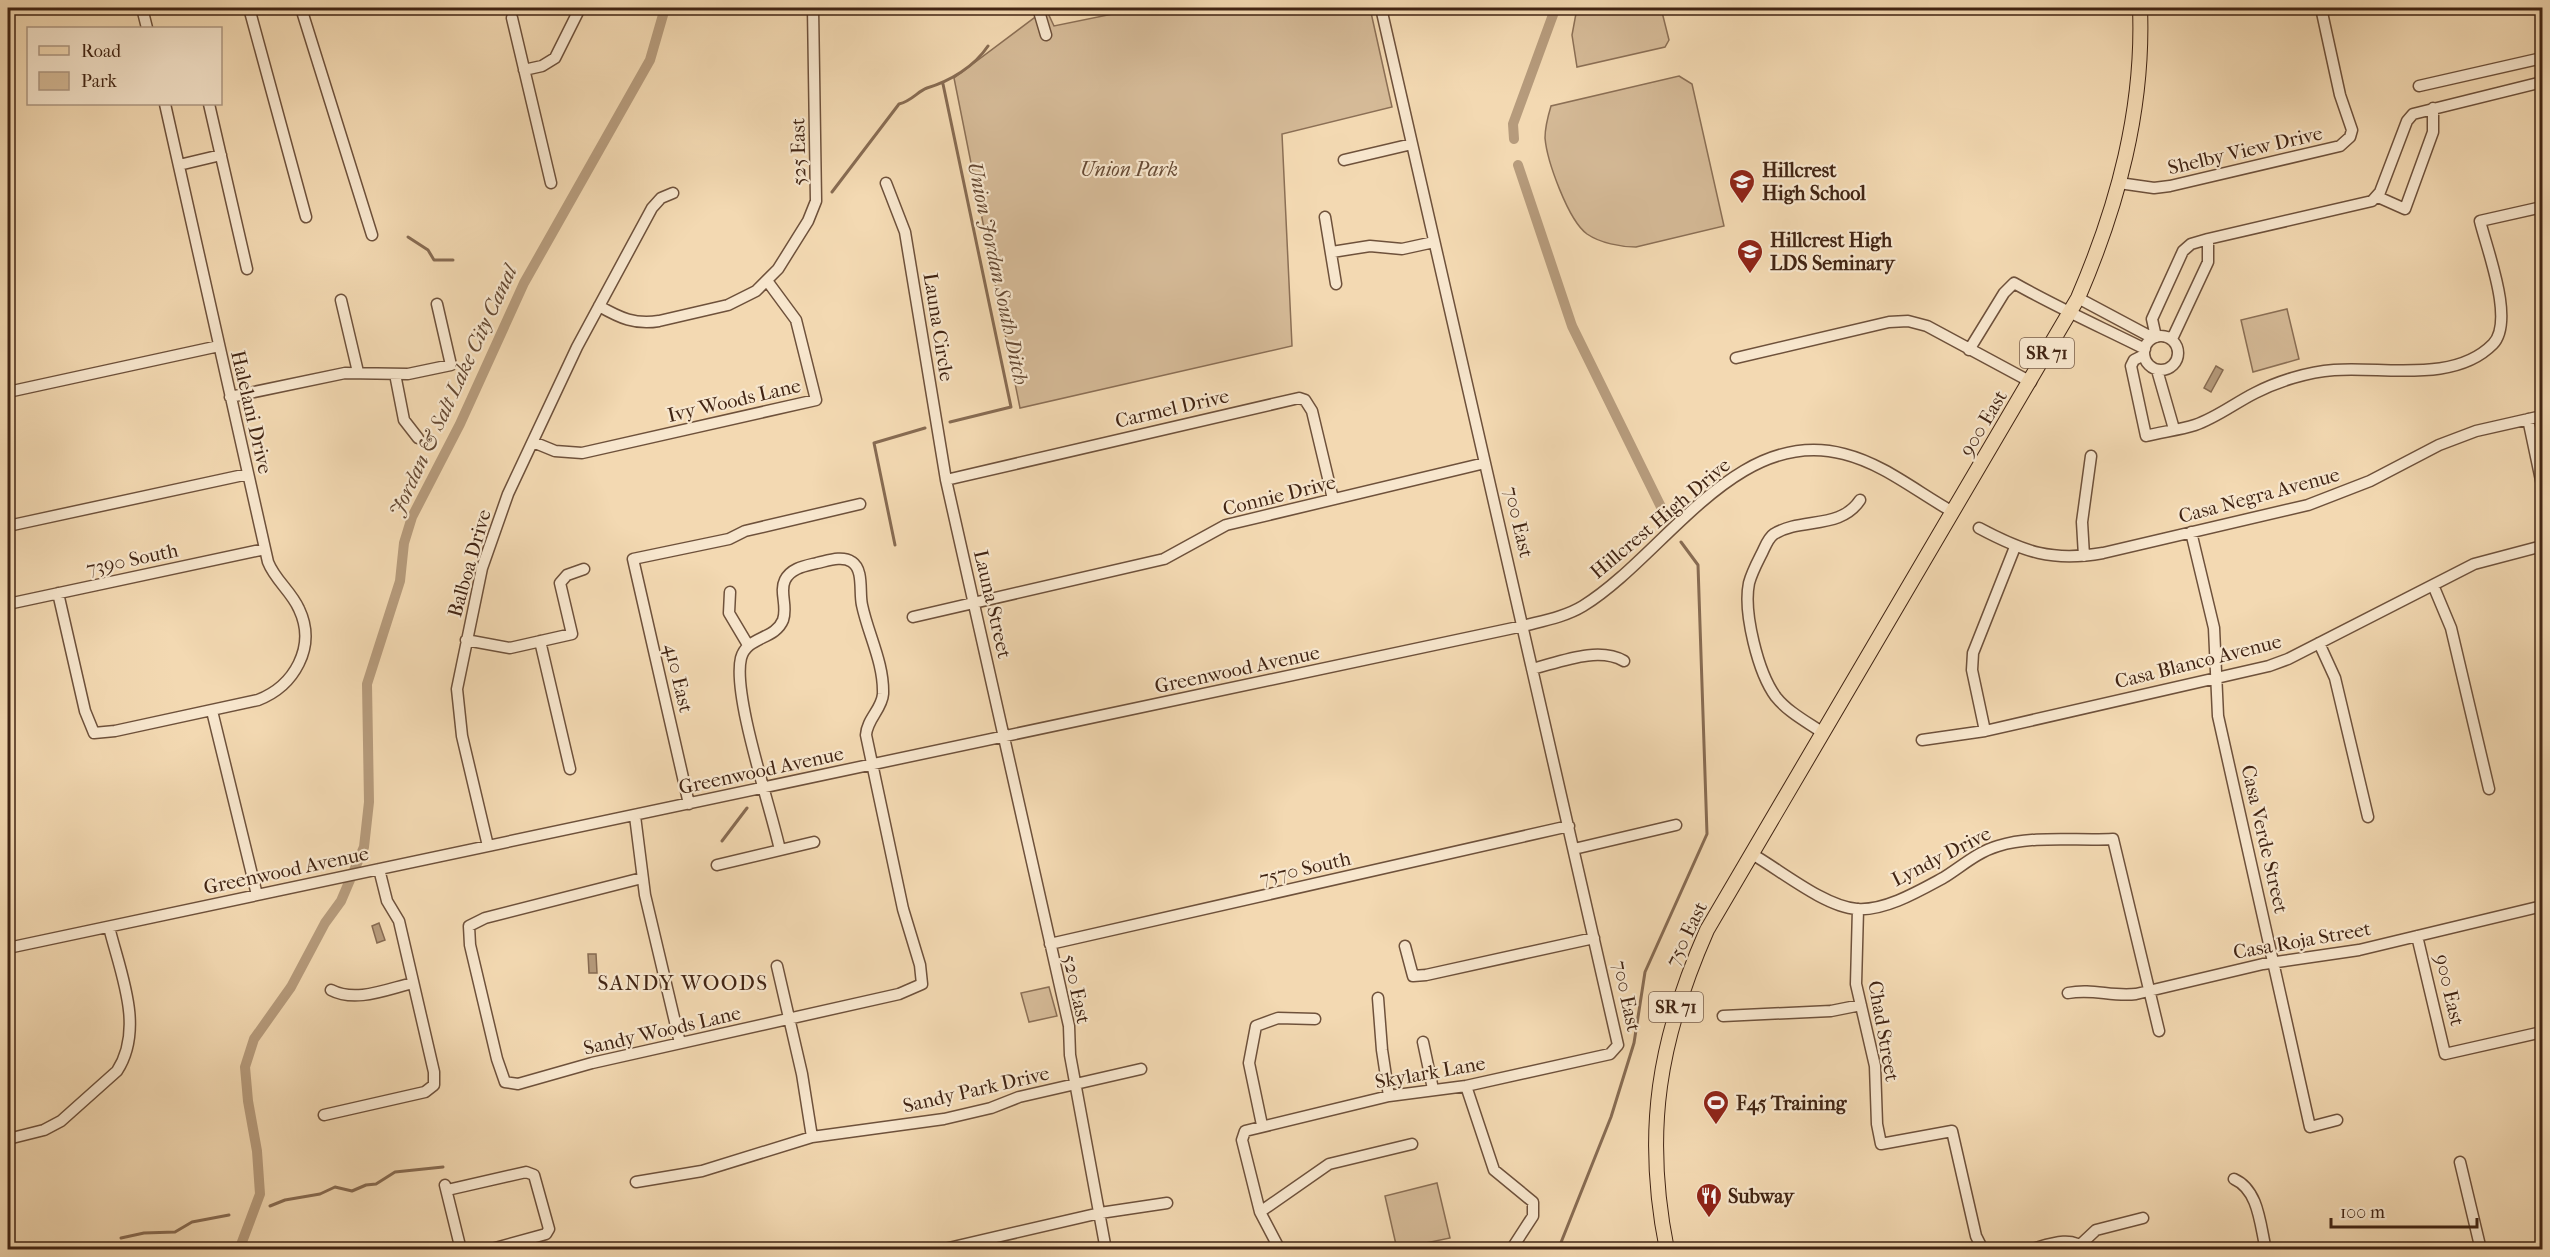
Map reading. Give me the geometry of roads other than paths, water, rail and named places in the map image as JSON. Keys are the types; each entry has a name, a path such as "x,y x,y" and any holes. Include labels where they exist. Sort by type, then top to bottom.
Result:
{"main road":[{"name":"900 East","path":"1823,733 2031,382 2078,298 2101,246 2120,183 2138,90 2139,8"},
{"name":"750 East","path":"1667,1250 1656,1176 1655,1124 1658,1089 1674,1012 1707,930 1823,733"}],"street":[{"path":"142,8 147,27"},
{"path":"249,8 306,217"},
{"path":"301,8 372,235"},
{"path":"524,69 543,66 555,58 580,8"},
{"name":"525 East","path":"768,282 808,221 816,201 813,8"},
{"path":"1038,8 1046,35"},
{"name":"700 East","path":"1381,8 1618,1045"},
{"name":"Shelby View Drive","path":"2120,183 2154,188 2170,186 2340,146 2346,142 2352,130 2340,95 2321,8"},
{"path":"512,18 550,183"},
{"path":"2419,86 2542,58"},
{"path":"2542,82 2413,114 2407,120 2378,197 2372,201 2208,239 2191,244 2183,251 2152,319 2154,338 2131,366 2146,436 2195,425 2257,392 2309,374 2334,370 2424,371 2470,358 2493,344 2502,326 2502,309 2480,221 2542,207"},
{"name":"Halelani Drive","path":"58,593 86,711 94,733 115,731 258,700 274,694 287,683 302,657 304,643 300,610 273,575 265,549 165,105"},
{"path":"209,105 247,269"},
{"path":"2378,197 2405,209 2433,132 2433,108"},
{"path":"1344,160 1412,144"},
{"path":"179,165 221,155"},
{"name":"Launa Circle","path":"886,183 905,231 946,480"},
{"name":"Balboa Drive","path":"488,846 458,712 457,689 466,640 493,531 599,306 652,208 661,198 673,193"},
{"path":"1325,217 1336,284"},
{"path":"2172,339 2208,262 2208,239"},
{"path":"1332,252 1370,246 1402,249 1434,242"},
{"path":"599,306 626,321 646,323 728,305 768,282"},
{"name":"Ivy Woods Lane","path":"533,442 555,451 582,453 816,399 796,320 768,282"},
{"path":"1969,351 2004,293 2014,283 2048,303 2071,311 2144,352 2146,362 2157,370 2164,370 2175,364 2179,351 2172,339"},
{"path":"2078,298 2154,338 2172,339"},
{"path":"341,300 358,372"},
{"path":"230,397 358,372 394,374 452,365 438,304"},
{"path":"1736,358 1898,320 1927,326 1969,351 2031,382"},
{"path":"8,392 219,346"},
{"path":"2157,370 2174,429"},
{"path":"394,374 404,420 418,438"},
{"name":"Carmel Drive","path":"946,480 1299,398 1305,400 1312,411 1333,500"},
{"name":"Casa Negra Avenue","path":"1979,528 2014,547 2045,555 2084,556 2335,496 2439,445 2476,431 2542,416"},
{"path":"2528,419 2542,485"},
{"name":"Hillcrest High Drive","path":"1522,627 1583,606 1726,483 1763,460 1781,453 1822,450 1865,460 1953,512"},
{"path":"2084,556 2082,522 2091,456"},
{"name":"Connie Drive","path":"913,617 1164,559 1226,525 1485,463"},
{"path":"8,526 248,474"},
{"name":"Launa Street","path":"946,480 1005,737"},
{"path":"1823,733 1795,714 1777,698 1766,680 1759,662 1749,605 1750,581 1771,536 1786,528 1840,518 1853,510 1860,500"},
{"name":"410 East","path":"689,804 633,560 729,539 745,531 860,504"},
{"name":"Casa Verde Street","path":"2191,532 2214,628 2218,716 2310,1127 2337,1120"},
{"name":"Casa Blanco Avenue","path":"1922,740 1985,731 2269,666 2482,561 2542,546"},
{"path":"1985,731 1972,670 1972,653 2014,547"},
{"name":"7390 South","path":"8,604 265,549"},
{"path":"780,850 745,705 740,668 743,652 748,645 774,631 782,623 785,611 783,585 792,572 837,559 853,562 859,572 862,605 882,681 881,702 867,729 873,765"},
{"path":"466,640 502,648 572,634 560,582 567,575 584,569"},
{"path":"2433,585 2451,628 2489,789"},
{"path":"730,592 729,613 748,645"},
{"name":"Greenwood Avenue","path":"8,948 1522,627"},
{"path":"540,641 570,769"},
{"path":"2319,643 2335,678 2368,818"},
{"path":"1532,669 1595,655 1613,655 1624,661"},
{"path":"212,711 257,895"},
{"name":"520 East","path":"1005,737 1018,805 1069,1026 1076,1084 1106,1250"},
{"name":"Sandy Woods Lane","path":"642,878 485,918 469,926 470,945 497,1059 505,1082 518,1084 592,1063 899,994 922,984 920,965 903,909 873,765"},
{"path":"635,816 641,847 642,878 680,1043"},
{"path":"1574,849 1676,825"},
{"name":"7570 South","path":"1050,944 1569,826"},
{"name":"Lyndy Drive","path":"1752,854 1836,904 1858,909 1884,904 1918,891 1973,857 1998,846 2025,841 2113,839 2148,992"},
{"path":"717,864 814,842"},
{"path":"324,1115 413,1095 432,1088 434,1072 399,921 387,901 374,870"},
{"name":"Casa Roja Street","path":"2068,993 2085,989 2124,996 2148,992 2274,962 2359,950 2542,906"},
{"name":"Chad Street","path":"1858,909 1856,984 1877,1076 1877,1124 1881,1144 1952,1131 1976,1236 1983,1250"},
{"path":"8,1139 44,1130 70,1114 117,1071 128,1051 131,1031 128,1009 109,927"},
{"name":"900 East","path":"2417,936 2445,1054 2542,1032"},
{"path":"1406,946 1413,976 1594,938"},
{"path":"777,966 790,1019 812,1137"},
{"path":"331,990 341,995 355,996 413,983"},
{"path":"2148,992 2159,1031"},
{"path":"1378,998 1382,1050 1389,1096"},
{"path":"1723,1016 1831,1011 1861,1005"},
{"path":"1262,1125 1249,1064 1256,1026 1278,1018 1315,1019"},
{"path":"1423,1042 1432,1089"},
{"name":"Skylark Lane","path":"1260,1212 1242,1140 1245,1131 1262,1125 1389,1096 1466,1086 1610,1054 1618,1045"},
{"name":"Sandy Park Drive","path":"636,1182 702,1171 812,1137 944,1119 991,1108 1019,1097 1141,1069"},
{"path":"1466,1086 1494,1170 1533,1202 1533,1216 1511,1250"},
{"path":"1280,1250 1260,1212 1329,1164 1412,1144"},
{"path":"2460,1162 2481,1250"},
{"path":"460,1250 446,1188 526,1172 534,1175 549,1229 546,1234 488,1250"},
{"path":"2234,1179 2243,1183 2254,1200 2266,1250"},
{"path":"940,1250 1100,1213 1167,1203"},
{"path":"2028,1250 2064,1242 2083,1247 2096,1230 2143,1218"}],"waterway":[{"name":"Jordan & Salt Lake City Canal","path":"239,1250 260,1194 257,1151 248,1101 245,1067 254,1039 291,987 325,923 341,901 364,847 369,802 367,684 400,581 404,543 412,517 460,424 524,283 650,60 665,8"},
{"path":"1514,139 1513,124 1554,12 1553,8"},
{"path":"832,192 899,104 908,101 924,89 961,72 988,46"},
{"name":"Union Jordan South Ditch","path":"943,84 1011,407 950,422"},
{"path":"1518,165 1572,326 1664,513"},
{"path":"408,237 428,250 434,260 453,260"},
{"name":"Union Jordan South Ditch","path":"895,545 874,443 925,428"},
{"path":"1558,1250 1611,1117 1634,1043 1645,972 1707,834 1698,565 1681,542"},
{"name":"Union Jordan South Ditch","path":"722,841 747,808"},
{"name":"Union Jordan South Ditch","path":"270,1206 285,1200 320,1194 335,1187 352,1191 366,1185 376,1184 395,1172 443,1167"},
{"name":"Union Jordan South Ditch","path":"121,1238 144,1233 175,1232 192,1222 229,1215"},
{"name":"Union Jordan South Ditch","path":"81,1250 85,1248"}],"place":[{"name":"Hillcrest High School","path":"1742,205"},
{"name":"Hillcrest High LDS Seminary","path":"1750,275"},
{"name":"F45 Training","path":"1716,1126"},
{"name":"Subway","path":"1709,1219"}],"district":[{"name":"SANDY WOODS","path":"683,983"}],"park label":[{"name":"Union Park","path":"1129,169"}]}
